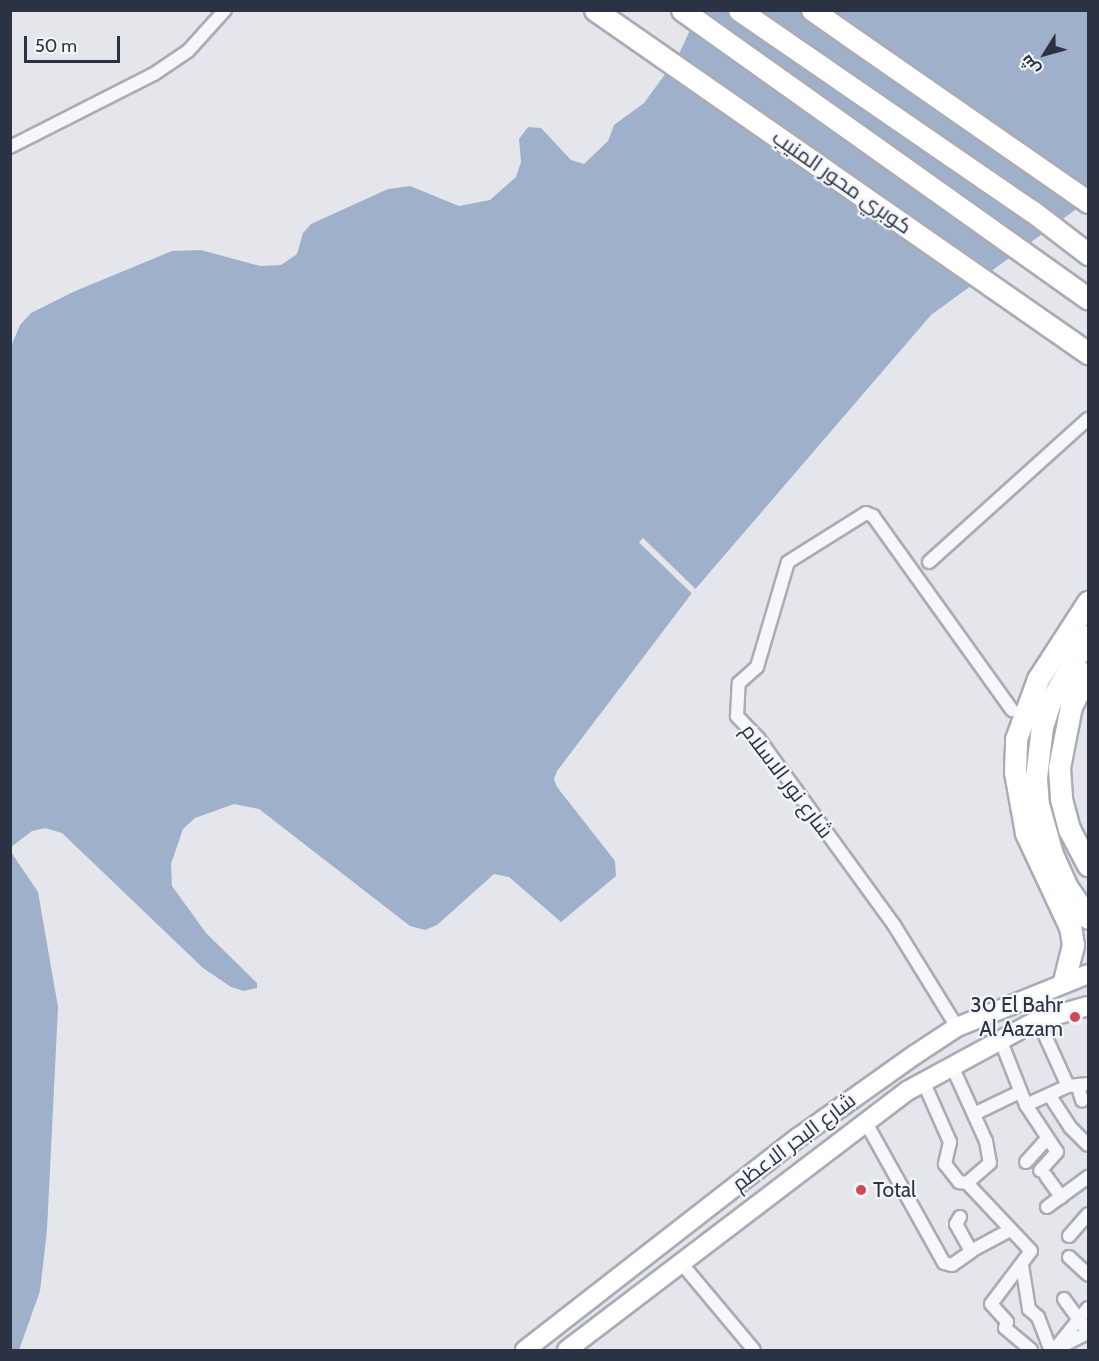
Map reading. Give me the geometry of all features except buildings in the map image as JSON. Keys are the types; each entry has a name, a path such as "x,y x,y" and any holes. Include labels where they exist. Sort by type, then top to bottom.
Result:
{"highway":[{"name":"كوبري محور المنيب","path":"595,10 1089,353"},
{"path":"682,10 1089,298"},
{"path":"739,10 1089,254"},
{"path":"812,10 1089,202"},
{"path":"1089,602 1081,629 1042,726 1036,778 1043,829 1052,854 1067,887 1089,918"},
{"path":"1064,981 1073,945 1070,927 1026,833 1015,772 1016,739 1025,708 1081,629"},
{"path":"1089,673 1071,706 1059,768 1069,829 1089,865"}],"main road":[{"name":"شارع البحر الاعظم","path":"525,1350 799,1137 957,1027 1064,981 1089,974"},
{"name":"شارع البحر الاعظم","path":"567,1350 682,1264 865,1121 923,1081 951,1064 1038,1020 1089,1006"}],"street":[{"path":"10,147 154,75 188,51 225,10"},
{"path":"929,562 1089,419"},
{"name":"شارع نور الاسلام","path":"957,1027 894,925 759,739 737,716 739,683 757,667 788,562 866,513 873,516 1012,710"},
{"path":"1038,1020 1078,1086 1082,1100"},
{"path":"1000,1039 1026,1105 1057,1152 1043,1173 1061,1197"},
{"path":"951,1064 974,1114 990,1163 967,1183"},
{"path":"923,1081 950,1142 945,1164 959,1182 967,1183 990,1200 1010,1230 1031,1251 991,1304 1007,1322 1005,1328 1030,1350"},
{"path":"1026,1105 1078,1086"},
{"path":"974,1114 1020,1092"},
{"path":"1050,1096 1070,1127 1089,1145"},
{"path":"865,1121 944,1263 952,1265 1010,1230"},
{"path":"1026,1162 1047,1139"},
{"path":"1047,1207 1089,1177"},
{"path":"1069,1236 1089,1214"},
{"path":"960,1217 956,1224 972,1251"},
{"path":"1069,1257 1089,1275"},
{"path":"682,1264 754,1350"},
{"path":"1022,1265 1029,1309 1038,1317 1050,1349"},
{"path":"1050,1349 1089,1332 1064,1299"},
{"path":"1050,1349 1089,1308"}],"water":[{"path":"699,11 1088,11 1088,196 1075,210 931,315 692,593 557,771 554,779 557,787 615,861 616,876 561,922 509,877 494,874 437,925 425,930 410,926 259,809 234,804 195,818 183,829 171,864 172,886 206,933 257,983 257,988 244,991 231,987 203,968 62,833 45,828 32,831 11,847 10,349 20,325 31,313 73,292 172,251 201,250 260,266 281,265 297,254 303,233 311,224 388,189 410,186 459,206 490,200 516,177 521,162 519,139 528,127 541,128 571,160 584,164 608,141 614,125 644,103 677,58"},
{"path":"11,852 38,892 58,1007 47,1230 40,1291 19,1350 10,1350"}],"pier":[{"path":"643,538 696,589 692,594 639,542"}],"place":[{"name":"30 El Bahr Al Aazam","path":"1075,1017"},
{"name":"Total","path":"861,1190"}]}
